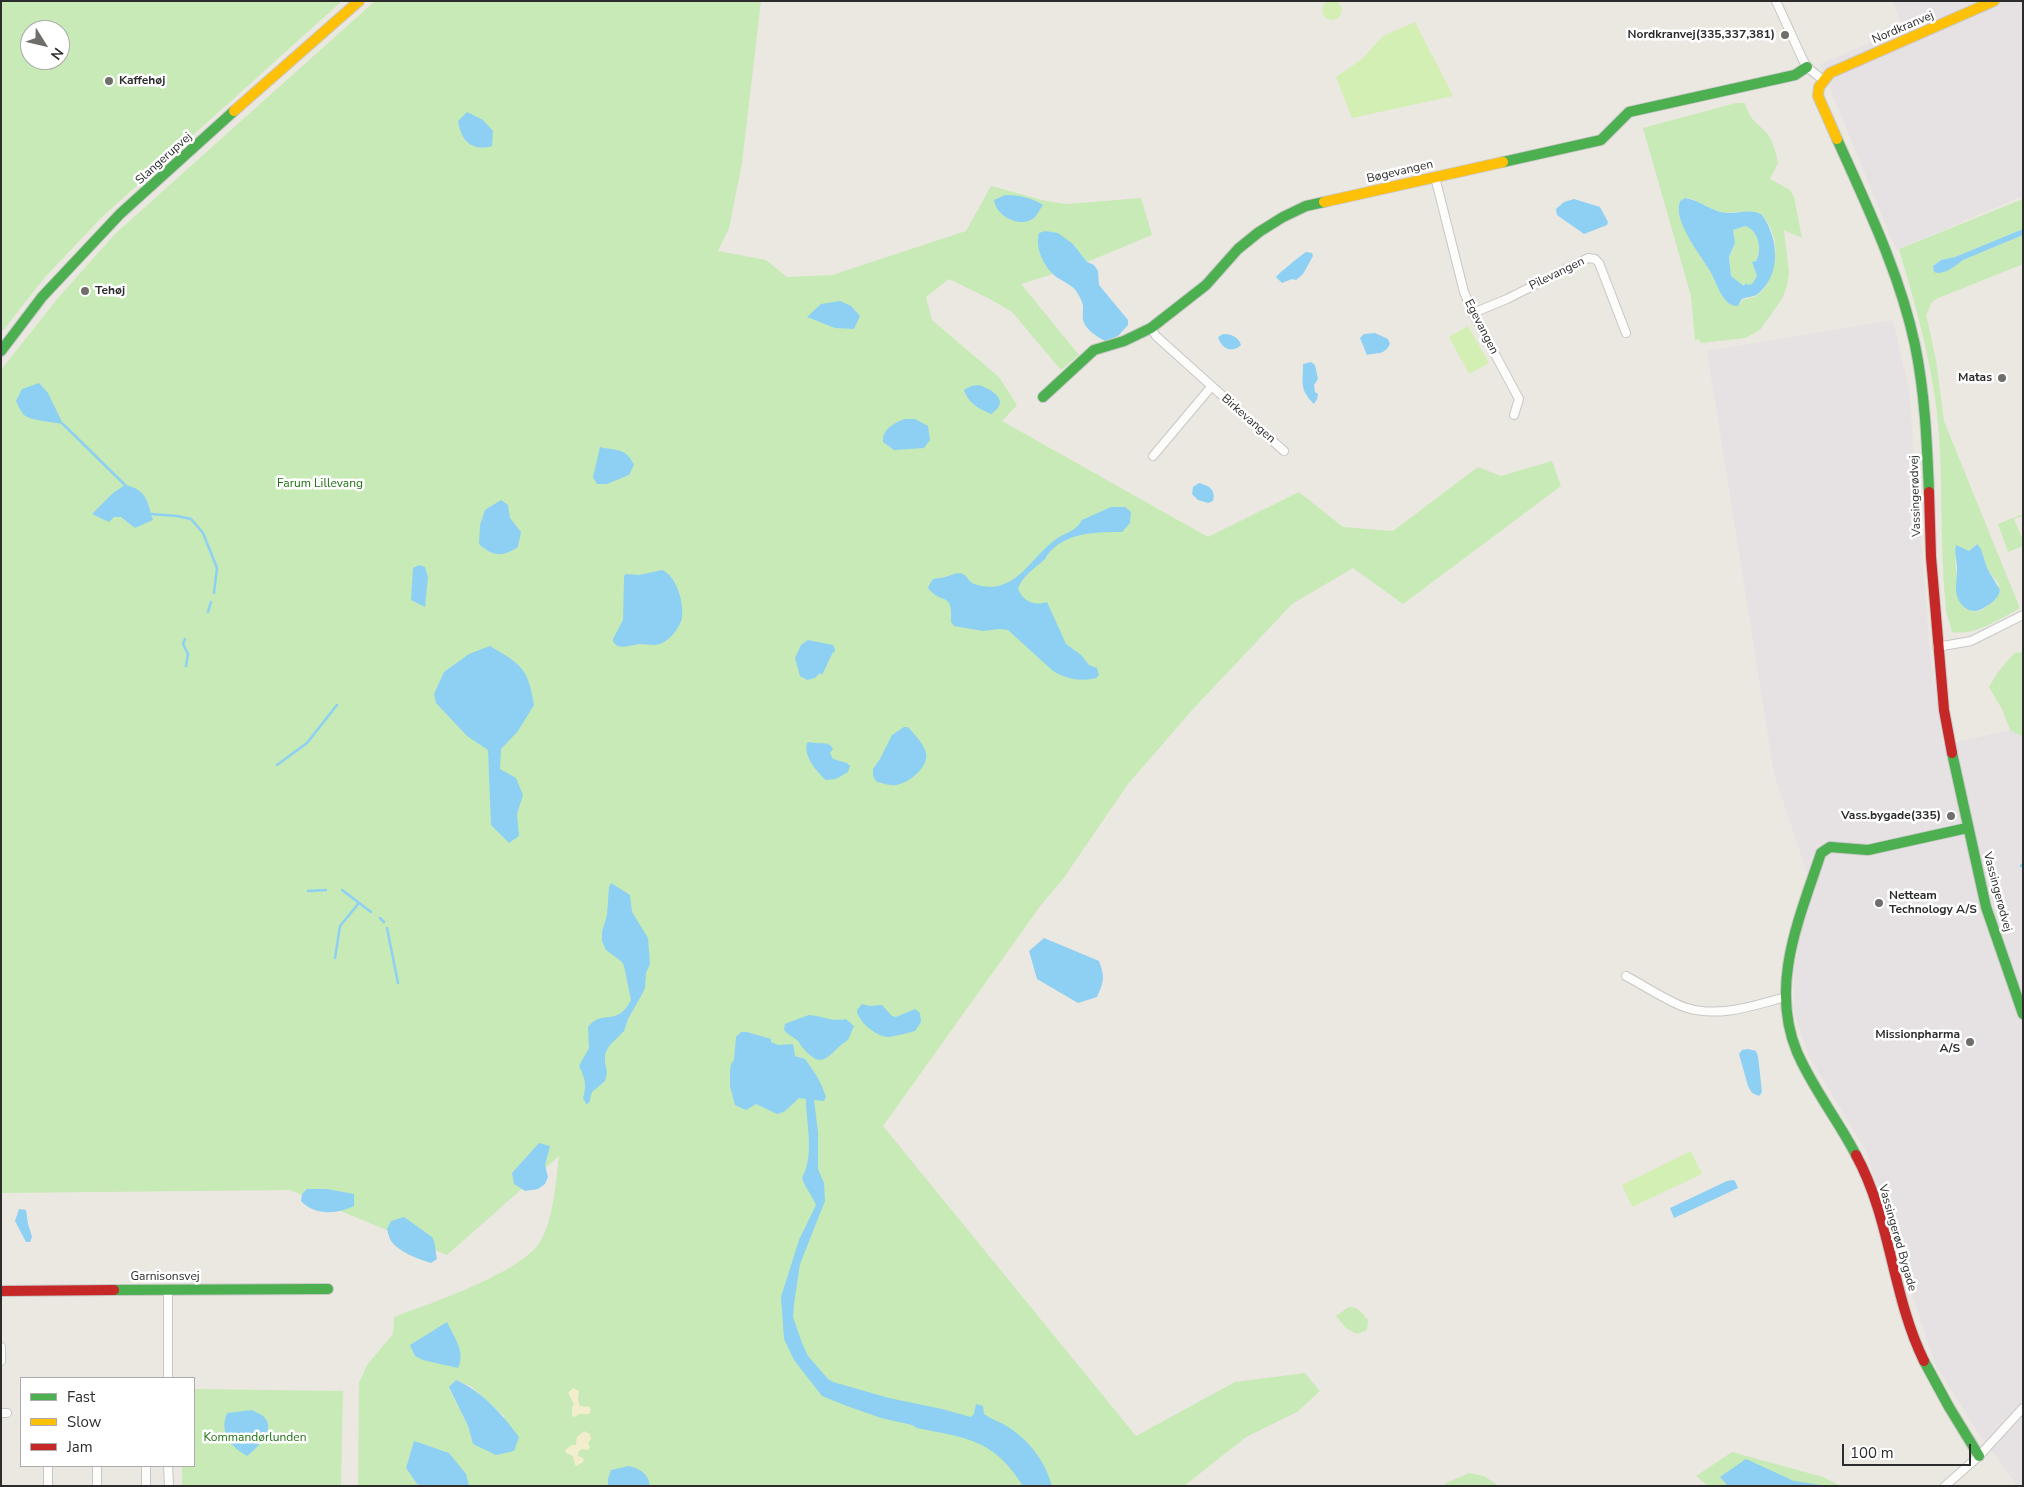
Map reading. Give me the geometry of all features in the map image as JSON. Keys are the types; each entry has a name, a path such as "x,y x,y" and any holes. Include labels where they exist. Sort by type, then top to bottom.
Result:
{"street":[{"name":"Slangerupvej","path":"1,351 42,298 120,214 359,1"},
{"path":"1776,1 1803,60 1823,80"},
{"name":"Nordkranvej","path":"1823,80 1830,73 1994,1"},
{"name":"Bøgevangen","path":"1043,397 1094,350 1124,341 1151,328 1206,286 1238,249 1259,232 1283,217 1306,206 1601,140 1610,134 1620,118 1629,112 1795,75 1808,67"},
{"name":"Vassingerødvej","path":"1823,80 1818,96 1875,222 1900,294 1915,345 1926,420 1930,557 1937,647 1947,728 1986,907 2023,1014"},
{"name":"Egevangen","path":"1434,177 1464,292 1518,399 1514,415"},
{"name":"Pilevangen","path":"1473,313 1507,299 1588,258 1595,259 1599,263 1626,333"},
{"name":"Birkevangen","path":"1151,328 1156,336 1284,451"},
{"name":"Birkevangen","path":"1153,456 1212,387"},
{"path":"1937,647 1971,641 2023,615"},
{"name":"Vassingerød Bygade","path":"1968,828 1868,850 1830,847 1821,853 1789,956 1786,997 1790,1026 1800,1058 1865,1173 1875,1199 1908,1321 1946,1402 1979,1456"},
{"path":"1626,976 1686,1008 1701,1011 1741,1009 1786,997"},
{"path":"168,1289 168,1377"},
{"name":"Garnisonsvej","path":"1,1291 328,1289"},
{"path":"1,1347 2,1361"},
{"path":"1945,1486 1979,1456 2023,1408"},
{"path":"48,1467 48,1486"},
{"path":"97,1467 97,1486"},
{"path":"146,1467 146,1486"},
{"path":"168,1467 168,1486"}],"shaded area":[{"path":"1892,1 2023,1 2023,196 1896,250 1820,64 1904,29"},
{"path":"1893,320 1909,390 1930,650 1943,745 2010,730 2023,737 2023,1486 2018,1486 1977,1431 1935,1364 1866,1151 1809,1057 1794,1011 1794,973 1808,876 1774,774 1707,351"}],"green space":[{"path":"1332,0 1339,3 1342,10 1339,17 1332,20 1325,17 1322,10 1325,3"},
{"path":"1,1 342,1 102,217 45,277 1,333"},
{"name":"Farum Lillevang","path":"375,1 761,1 742,163 729,228 718,251 766,260 787,277 832,275 966,231 991,186 1046,201 1067,204 1141,198 1152,235 1087,262 1073,244 1039,252 1053,274 1021,284 1079,355 1061,370 1012,312 988,298 949,279 926,297 932,320 999,377 1017,405 1002,421 1208,537 1299,492 1343,527 1393,531 1478,467 1501,476 1552,461 1561,486 1403,604 1353,568 1292,604 1193,709 1128,784 1063,879 1041,905 883,1126 1136,1436 1235,1382 1305,1373 1320,1391 1297,1412 1246,1437 1184,1486 469,1486 414,1441 406,1468 417,1484 422,1486 358,1486 359,1383 367,1365 393,1334 394,1317 473,1286 514,1265 529,1254 540,1242 548,1224 559,1156 447,1255 290,1190 1,1193 1,370 58,298 115,234","holes":["456,1380 472,1387 505,1417 473,1444 468,1426 449,1388"]},
{"path":"1415,22 1453,96 1352,118 1336,77 1362,59 1383,36"},
{"path":"1736,103 1745,103 1752,119 1771,139 1778,163 1770,179 1790,190 1794,197 1802,238 1784,230 1789,272 1787,286 1782,299 1760,330 1745,338 1701,343 1698,339 1695,341 1691,296 1643,128","holes":["1685,198 1692,199 1706,207 1723,213 1743,212 1762,215 1766,221 1774,239 1774,264 1770,279 1756,296 1742,300 1740,304 1725,299 1719,290 1682,224 1679,208 1680,201"]},
{"path":"2023,199 2023,229 1955,257 1941,260 1933,266 1934,272 1950,269 1963,260 2023,235 2023,264 1936,299 1931,303 1926,314 1936,360 1944,421 2019,606 2019,609 1995,622 1969,632 1952,632 1947,613 1944,585 1937,412 1926,350 1899,249","holes":["1976,544 1981,549 1987,568 1999,585 1996,599 1982,610 1973,612 1964,599 1958,581 1956,553 1957,546 1969,551"]},
{"path":"1745,226 1756,235 1759,251 1756,261 1752,262 1757,276 1752,284 1744,286 1731,276 1729,257 1734,244 1733,230"},
{"path":"1468,326 1489,363 1469,374 1449,337"},
{"path":"2023,514 2023,516 2014,519 2023,540 2023,546 2008,552 1998,524"},
{"path":"2023,652 2023,737 2010,730 2003,711 1989,687 1998,672 2014,653"},
{"path":"1691,1151 1702,1174 1632,1207 1622,1185"},
{"path":"1349,1307 1357,1309 1368,1320 1367,1330 1357,1334 1346,1328 1336,1316"},
{"name":"Kommandørlunden","path":"195,1389 343,1391 341,1486 182,1486 182,1467 195,1467"},
{"path":"1732,1452 1823,1477 1841,1486 1708,1486 1696,1476"},
{"path":"1469,1473 1484,1476 1499,1486 1465,1486 1462,1484 1460,1486 1445,1486 1446,1483"}],"sand":[{"path":"573,1388 579,1391 578,1400 580,1406 590,1407 591,1411 589,1414 572,1416 574,1404 568,1393"},
{"path":"584,1431 590,1434 591,1439 588,1443 590,1447 588,1450 582,1449 579,1451 578,1456 583,1458 584,1461 577,1466 573,1456 566,1453 565,1450 572,1445 576,1445 577,1437"}],"water":[{"path":"467,112 483,120 493,131 492,146 473,146 465,139 459,128 458,121"},
{"path":"1005,195 1025,197 1043,205 1034,218 1022,222 1016,221 1004,216 996,206 994,200"},
{"path":"1685,198 1690,199 1721,212 1754,212 1762,215 1772,234 1775,255 1771,275 1759,293 1741,300 1737,306 1725,300 1683,227 1680,218 1680,201","holes":["1745,226 1749,228 1758,240 1758,256 1756,261 1752,262 1757,276 1752,284 1748,285 1746,283 1744,286 1731,276 1729,257 1735,243 1733,230"]},
{"path":"1574,199 1600,207 1608,222 1607,225 1584,234 1557,215 1556,209 1564,202"},
{"path":"2023,229 2023,235 1963,260 1945,272 1934,272 1933,266 1941,260 1955,257"},
{"path":"1045,231 1058,233 1073,244 1087,262 1094,265 1098,271 1099,285 1128,320 1128,325 1118,336 1105,341 1086,327 1083,320 1082,302 1076,291 1054,275 1046,266 1041,256 1038,239 1039,233"},
{"path":"1306,252 1312,253 1313,256 1303,274 1296,280 1292,279 1282,283 1276,277"},
{"path":"840,301 851,306 860,316 854,329 835,328 807,317 821,304"},
{"path":"1375,333 1388,339 1390,344 1383,352 1367,355 1360,338 1364,334"},
{"path":"1223,334 1234,336 1241,345 1234,349 1224,347 1218,337"},
{"path":"1311,362 1315,365 1318,379 1314,385 1315,392 1318,394 1314,404 1304,390 1303,381 1303,364"},
{"path":"39,383 48,393 63,424 32,419 24,415 21,410 16,401 22,389"},
{"path":"979,385 990,390 1000,400 1000,405 991,414 974,405 966,395 964,390 971,386"},
{"path":"906,419 915,419 928,426 930,440 924,448 894,450 883,442 883,437 887,430 894,424"},
{"path":"600,447 624,452 628,455 634,465 629,475 607,484 597,484 593,477"},
{"path":"1199,483 1213,491 1213,501 1208,503 1198,500 1192,494 1193,487"},
{"path":"125,485 133,487 142,494 148,502 153,520 135,528 121,517 114,517 109,522 92,514 113,493"},
{"path":"501,500 508,505 510,518 521,532 518,547 508,553 498,554 489,551 479,544 480,525 485,510"},
{"path":"1111,507 1125,507 1131,512 1130,523 1122,532 1092,533 1072,537 1064,541 1055,547 1045,560 1025,576 1018,589 1023,597 1030,602 1047,602 1066,644 1081,655 1089,665 1097,668 1099,675 1096,678 1079,680 1058,674 1008,630 983,631 954,626 951,622 948,602 928,588 935,579 958,573 964,574 972,583 981,586 995,587 1007,583 1022,573 1048,546 1080,524 1082,520"},
{"path":"1977,544 1981,549 1987,568 2000,590 1998,596 1992,602 1975,611 1965,608 1957,595 1955,551 1956,545 1969,551"},
{"path":"419,565 425,567 428,577 425,607 411,600 413,568"},
{"path":"662,570 672,578 681,598 682,618 677,630 660,644 617,646 613,639 623,620 625,574 639,575"},
{"path":"808,640 833,645 835,649 822,675 820,673 815,678 807,680 800,676 795,658 801,645"},
{"path":"490,646 510,658 522,669 529,683 534,705 518,731 501,749 500,769 516,778 523,795 517,814 519,836 509,843 491,825 488,750 467,736 436,703 434,694 444,672 469,654"},
{"path":"904,727 908,727 923,746 926,753 924,764 917,774 901,784 891,785 877,782 873,776 873,769 892,735"},
{"path":"807,743 831,746 833,749 830,753 833,759 847,763 850,766 848,772 836,779 826,780 809,758 806,748"},
{"path":"611,883 630,895 632,912 648,938 650,964 646,973 645,988 628,1019 624,1031 609,1046 605,1054 607,1073 605,1081 592,1092 589,1103 586,1104 583,1098 585,1082 579,1066 589,1048 588,1027 599,1019 615,1016 620,1013 631,1000 624,966 622,962 606,950 602,941"},
{"path":"1044,938 1099,961 1103,979 1097,997 1078,1003 1037,979 1029,951"},
{"path":"862,1004 870,1006 882,1005 892,1016 896,1017 915,1009 920,1013 921,1022 915,1031 891,1037 884,1036 868,1028 860,1019 857,1010"},
{"path":"809,1015 840,1020 846,1019 854,1026 848,1040 822,1060 811,1056 798,1041 784,1030 785,1024"},
{"path":"741,1032 771,1039 771,1042 778,1045 793,1044 795,1056 805,1059 819,1081 826,1097 824,1101 814,1100 818,1132 818,1169 824,1183 825,1201 800,1264 793,1317 808,1356 828,1379 833,1382 889,1398 971,1417 974,1414 976,1404 983,1406 984,1414 1005,1425 1028,1444 1045,1467 1052,1486 1023,1486 1012,1470 1001,1459 978,1443 881,1418 822,1396 794,1360 784,1339 781,1297 799,1240 816,1205 802,1178 806,1169 809,1149 806,1099 799,1098 784,1112 777,1114 756,1104 746,1110 735,1105 730,1086 730,1072 731,1064 734,1060 736,1037"},
{"path":"1742,1050 1756,1051 1758,1056 1762,1092 1759,1096 1752,1093 1748,1086 1739,1054"},
{"path":"539,1143 550,1146 545,1165 548,1177 545,1184 538,1189 525,1191 514,1184 512,1173"},
{"path":"1733,1180 1738,1188 1674,1218 1670,1208 1727,1181"},
{"path":"307,1189 327,1189 354,1194 354,1206 334,1212 313,1209 301,1201 302,1194"},
{"path":"19,1209 26,1210 32,1237 30,1242 26,1242 15,1221"},
{"path":"404,1217 432,1237 437,1259 431,1263 404,1252 394,1245 387,1229 391,1221"},
{"path":"447,1322 460,1350 461,1356 458,1368 423,1360 415,1356 410,1345"},
{"path":"456,1380 483,1397 506,1420 519,1437 514,1451 496,1455 473,1444 468,1426 449,1387"},
{"path":"252,1410 263,1416 267,1421 268,1427 264,1438 247,1456 231,1443 224,1427 227,1413"},
{"path":"414,1441 449,1453 466,1474 469,1486 422,1486 417,1484 406,1468"},
{"path":"1746,1459 1794,1481 1828,1486 1728,1486 1720,1477"},
{"path":"629,1466 643,1472 650,1486 608,1486 611,1470"}],"waterway":[{"path":"63,424 125,485"},
{"path":"151,514 191,519 203,533 217,568 214,593"},
{"path":"208,612 211,602"},
{"path":"185,639 183,644 188,654 186,666"},
{"path":"277,765 307,743 337,705"},
{"path":"308,891 326,890"},
{"path":"342,890 371,912"},
{"path":"335,958 340,926 359,903"},
{"path":"380,918 384,922"},
{"path":"387,928 398,983"}],"traffic: fast":[{"path":"1503,162 1601,140 1629,112 1795,75 1807,67"},
{"path":"1,351 42,297 120,214 234,111"},
{"path":"1837,139 1882,240 1909,319 1923,400 1929,492"},
{"path":"1043,397 1094,350 1124,341 1151,328 1206,285 1238,249 1259,232 1283,217 1306,206 1324,202"},
{"path":"1952,753 1986,907 2023,1014"},
{"path":"1856,1155 1803,1066 1789,1027 1786,1002 1787,976 1791,951 1804,902 1821,853 1830,847 1868,850 1967,828"},
{"path":"114,1290 328,1289"},
{"path":"1924,1361 1979,1456"}],"traffic: slow":[{"path":"234,111 359,1"},
{"path":"1837,139 1818,96 1819,87 1830,73 1994,1"},
{"path":"1324,202 1503,162"}],"traffic: jam":[{"path":"1929,492 1931,557 1944,710 1952,753"},
{"path":"1856,1155 1877,1205 1905,1310 1913,1336 1924,1361"},
{"path":"1,1291 114,1290"}],"place":[{"name":"Nordkranvej(335,337,381)","path":"1785,35"},
{"name":"Kaffehøj","path":"109,81"},
{"name":"Tehøj","path":"85,291"},
{"name":"Matas","path":"2002,378"},
{"name":"Vass.bygade(335)","path":"1951,816"},
{"name":"Netteam Technology A/S","path":"1879,903"},
{"name":"Missionpharma A/S","path":"1970,1042"}]}
